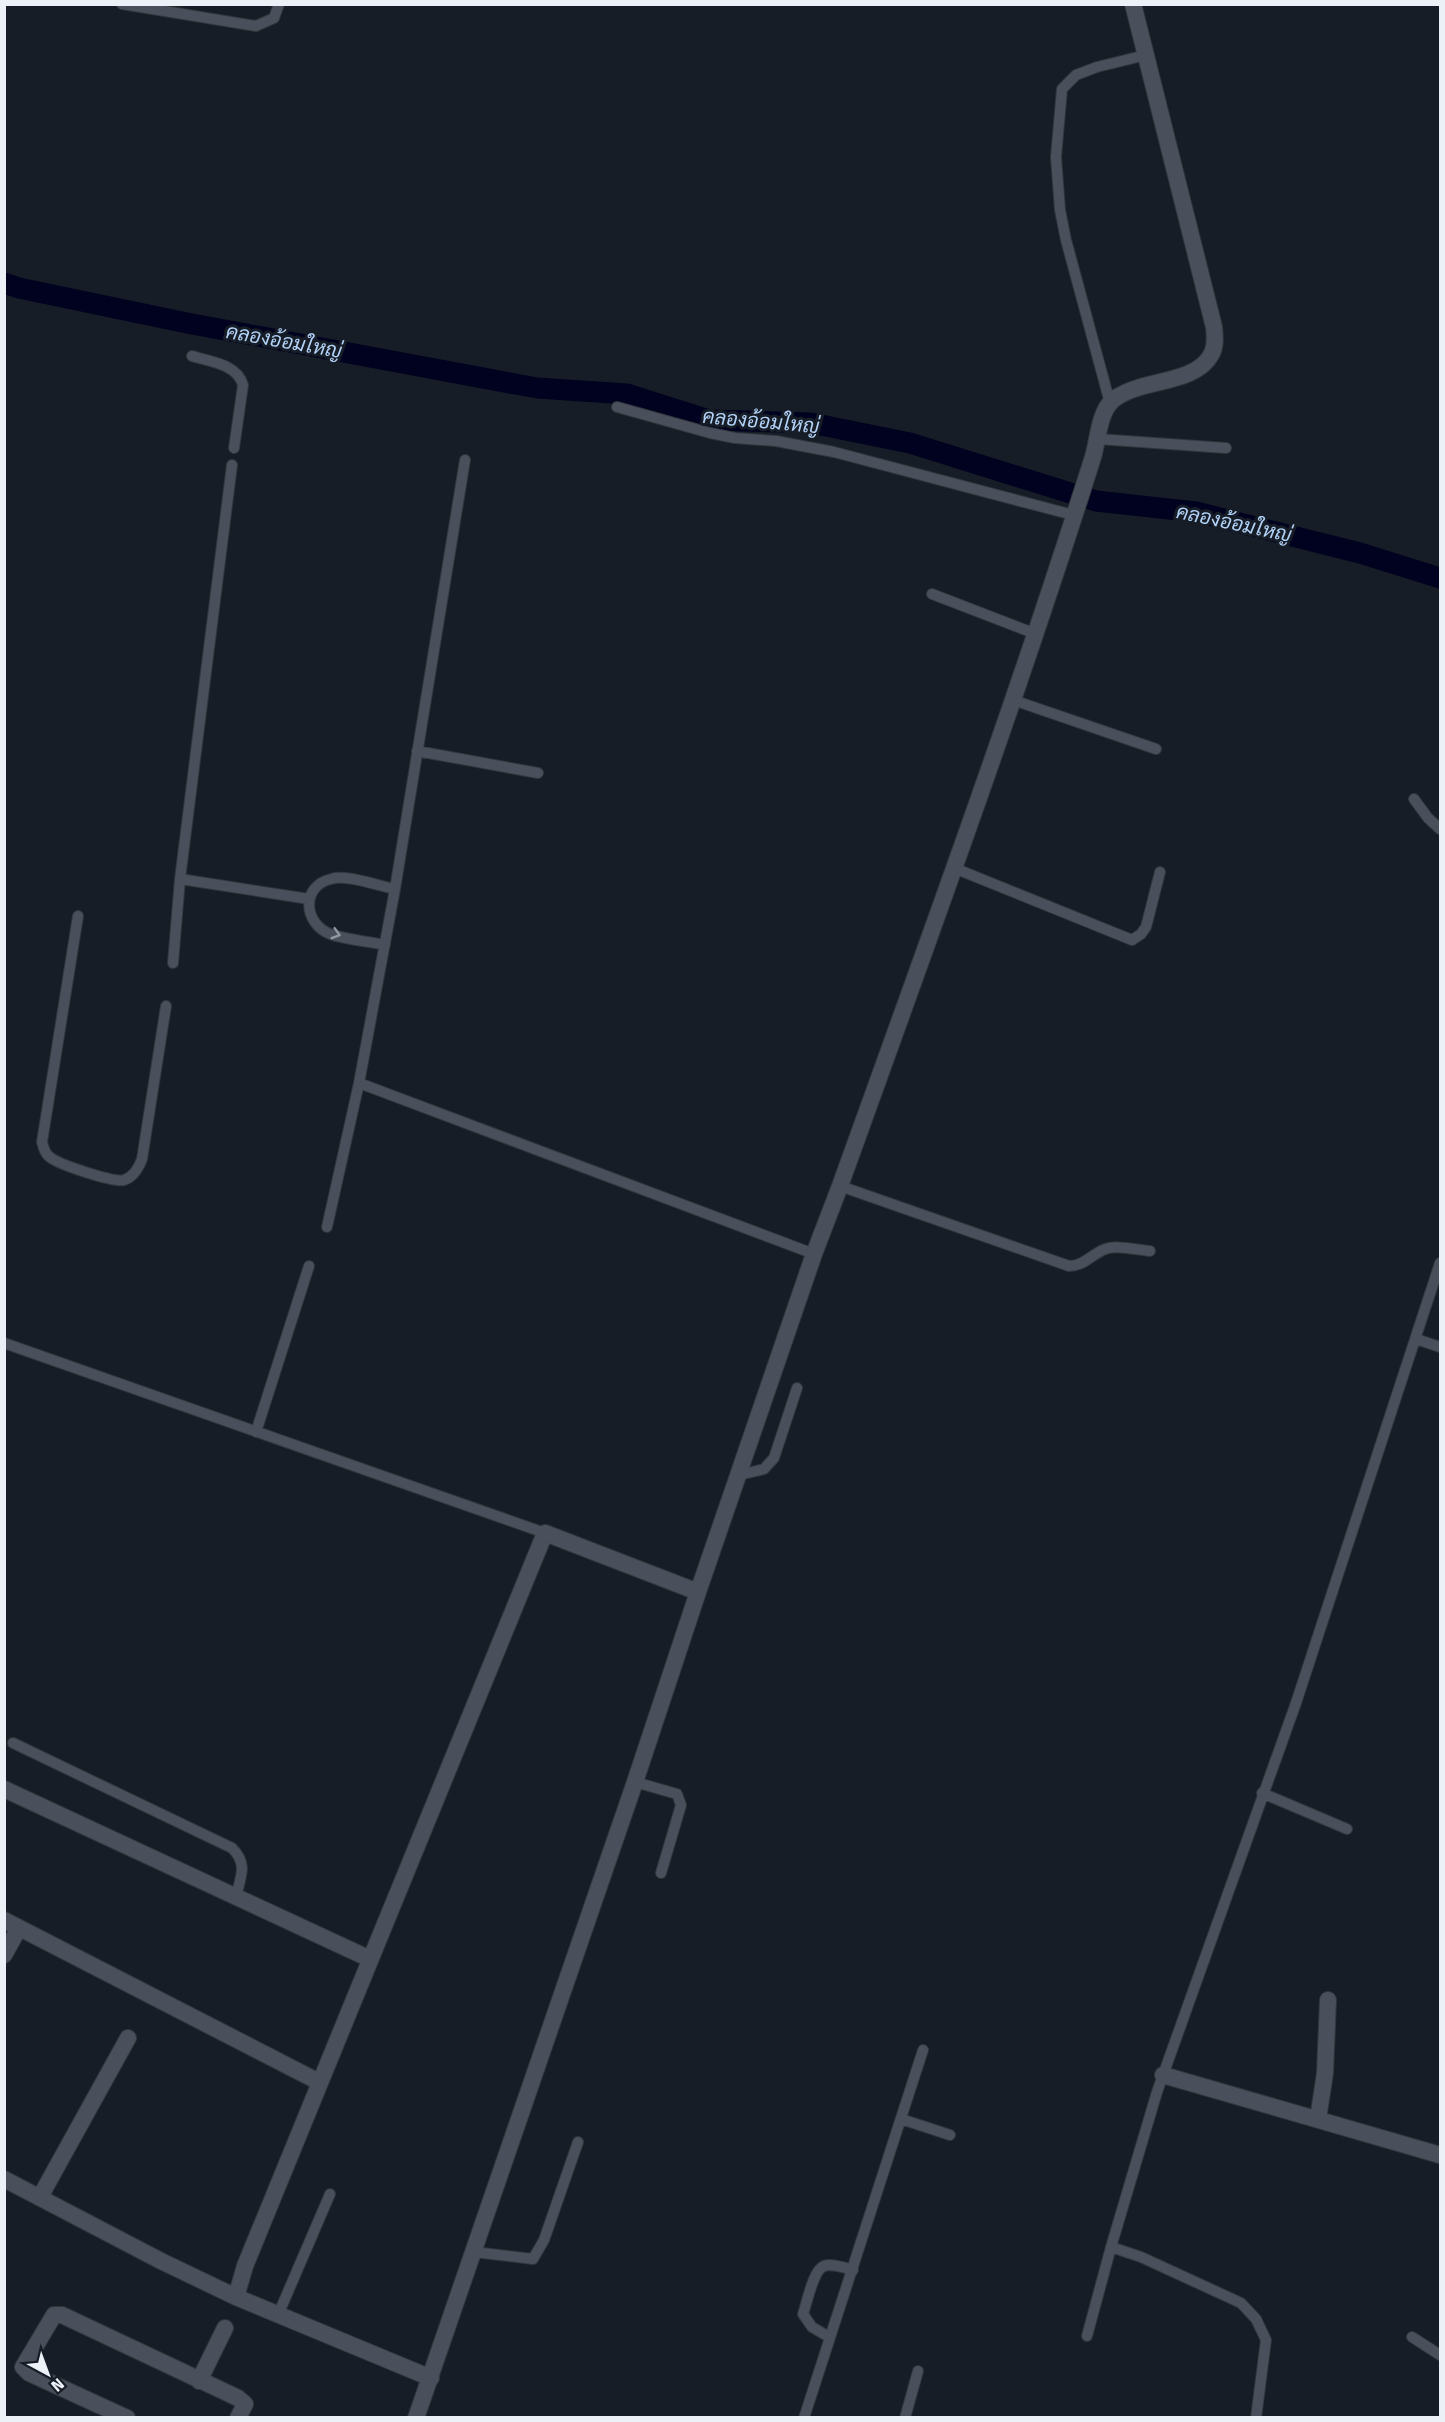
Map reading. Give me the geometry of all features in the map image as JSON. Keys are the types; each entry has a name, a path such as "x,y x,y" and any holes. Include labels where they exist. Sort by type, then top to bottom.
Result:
{"street":[{"path":"416,2418 814,1254 1036,634 1104,414 1110,403 1121,395 1197,368 1205,364 1212,354 1215,343 1214,327 1133,4"},
{"path":"236,2297 245,2266 319,2082 545,1533 698,1592"},
{"path":"4,1789 370,1959"},
{"path":"4,1955 12,1924 319,2082"},
{"path":"1318,2119 1325,2073 1328,2000"},
{"path":"39,2197 128,2038"},
{"path":"1163,2075 1440,2155"},
{"path":"6,2182 236,2297 431,2378"},
{"path":"127,2418 28,2373 23,2367 54,2315 62,2314 238,2398 245,2404 238,2418"},
{"path":"199,2381 225,2328"}],"lane":[{"path":"122,4 256,26 274,18 279,4"},
{"path":"1110,403 1060,210 1056,157 1062,89 1076,75 1097,66 1146,55"},
{"path":"192,356 229,367 240,375 243,385 234,448"},
{"path":"617,407 710,434 776,441 834,452 1075,511"},
{"path":"1098,439 1226,448"},
{"path":"327,1227 359,1083 395,890 465,460"},
{"path":"173,963 180,879 232,465"},
{"path":"932,594 1036,634"},
{"path":"1013,700 1156,748"},
{"path":"417,752 538,773"},
{"path":"1414,799 1428,818 1440,829"},
{"path":"954,868 1132,940 1142,934 1146,927 1160,872"},
{"path":"385,945 330,934 319,927 310,915 309,899 317,888 329,879 343,878 395,890"},
{"path":"180,879 309,899"},
{"path":"78,916 42,1142 45,1152 52,1159 108,1179 124,1180 137,1171 142,1159 166,1006"},
{"path":"359,1083 814,1254"},
{"path":"840,1186 1069,1266 1077,1266 1103,1250 1113,1248 1150,1251"},
{"path":"1087,2336 1111,2247 1163,2075 1296,1703 1440,1263"},
{"path":"256,1432 309,1266"},
{"path":"1416,1339 1440,1347"},
{"path":"4,1343 545,1533"},
{"path":"739,1475 764,1469 774,1458 797,1388"},
{"path":"13,1743 232,1848 240,1856 243,1868 236,1896"},
{"path":"635,1782 677,1794 681,1805 661,1874"},
{"path":"1262,1793 1347,1829"},
{"path":"804,2418 923,2050"},
{"path":"901,2119 950,2135"},
{"path":"474,2252 533,2259 543,2240 578,2142"},
{"path":"278,2315 330,2194"},
{"path":"1111,2247 1141,2257 1241,2303 1256,2319 1266,2340 1256,2418"},
{"path":"829,2337 812,2327 803,2314 816,2272 823,2266 832,2265 853,2270"},
{"path":"1412,2337 1440,2355"},
{"path":"905,2418 918,2371"}],"waterway":[{"name":"คลองอ้อมใหญ่","path":"4,283 187,323 537,388 627,394 709,420 811,423 910,443 1096,501 1196,512 1360,553 1440,578"}]}
